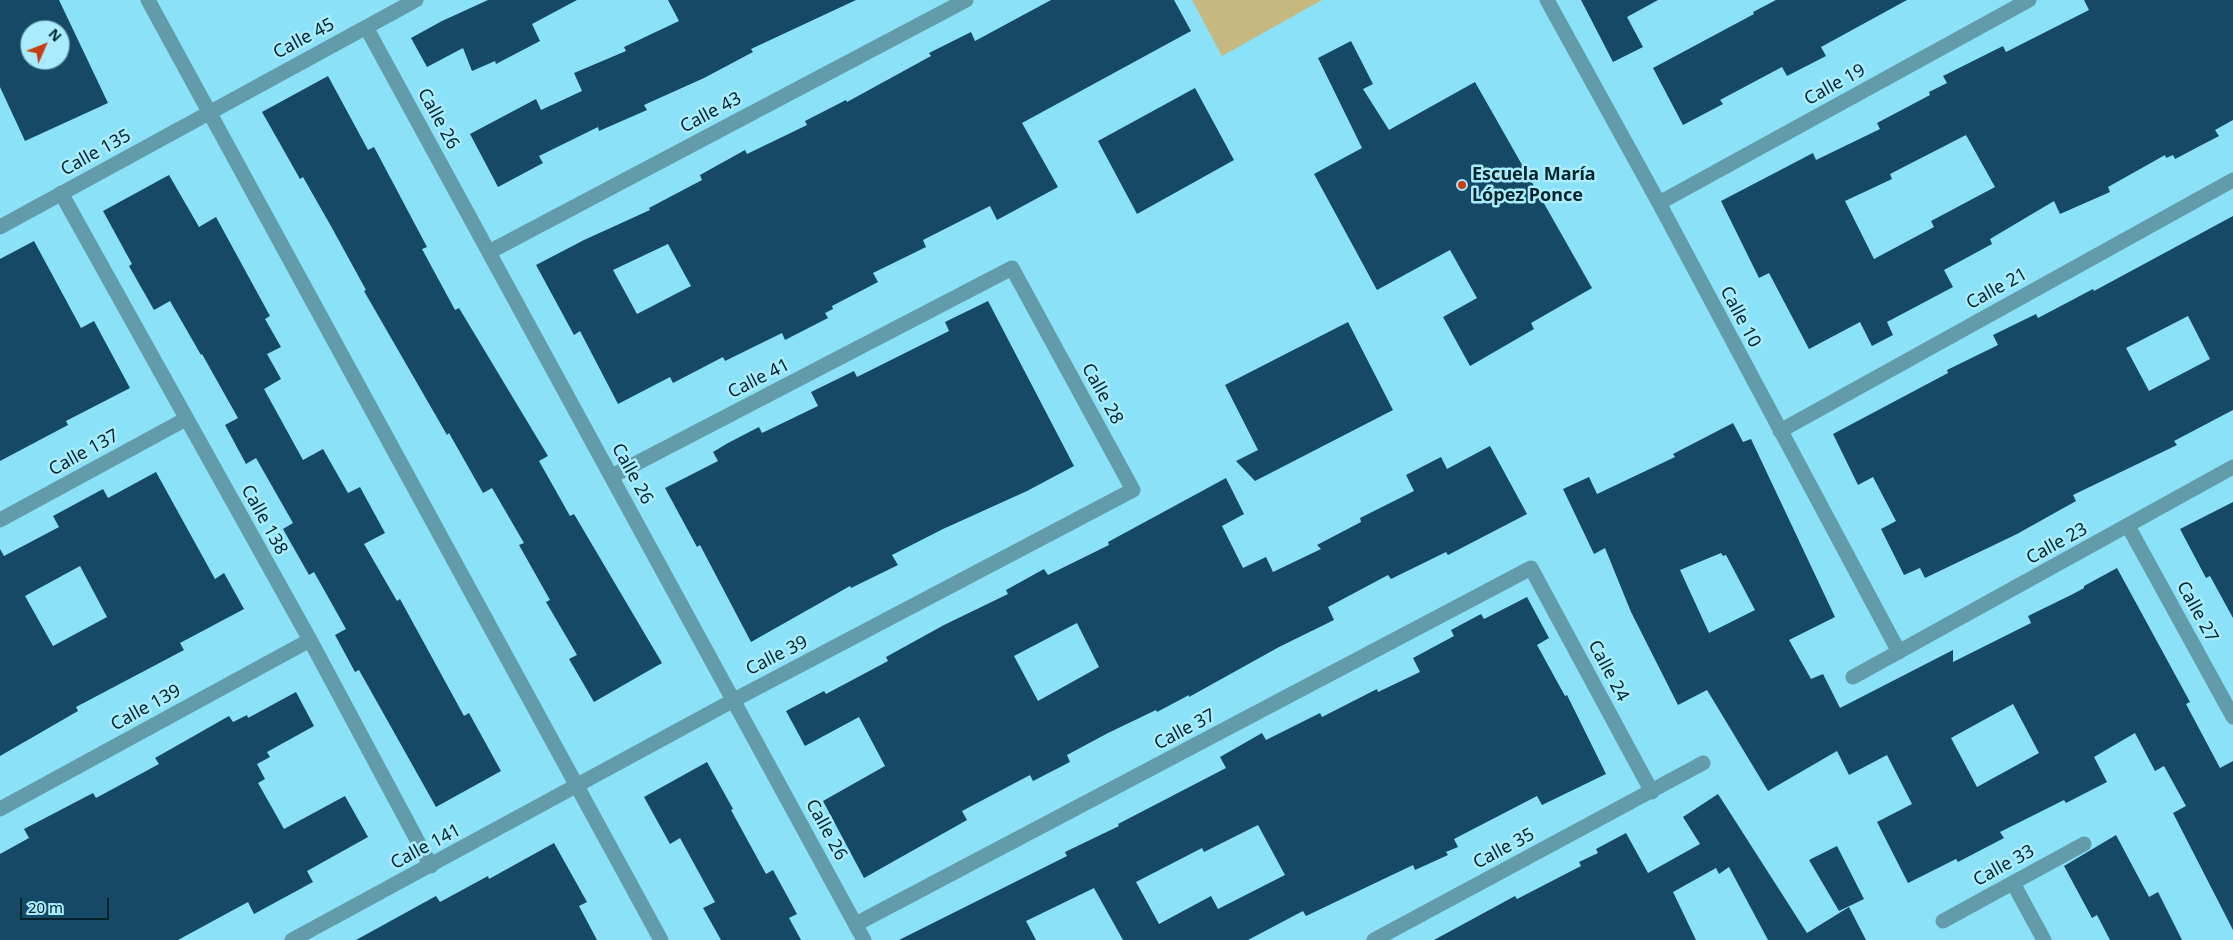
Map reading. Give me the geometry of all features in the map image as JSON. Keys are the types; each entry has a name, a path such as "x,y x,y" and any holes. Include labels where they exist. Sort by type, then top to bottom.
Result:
{"street":[{"path":"148,0 660,940"},
{"name":"Calle 45","path":"210,111 416,0"},
{"name":"Calle 43","path":"489,252 966,0"},
{"name":"Calle 10","path":"1547,0 1659,203 1898,652"},
{"name":"Calle 19","path":"1659,203 2029,0"},
{"name":"Calle 26","path":"366,27 864,940"},
{"name":"Calle 135","path":"0,227 210,111"},
{"name":"Calle 21","path":"1780,431 2233,180"},
{"name":"Calle 138","path":"61,193 310,640 431,866"},
{"name":"Calle 28","path":"924,315 1012,268 1133,490 997,563"},
{"name":"Calle 41","path":"612,476 924,315"},
{"name":"Calle 137","path":"0,520 186,419"},
{"name":"Calle 23","path":"1853,677 2233,467"},
{"name":"Calle 27","path":"2128,526 2233,716"},
{"name":"Calle 39","path":"577,786 734,700 997,563"},
{"name":"Calle 24","path":"1531,568 1652,792"},
{"name":"Calle 37","path":"856,924 1531,568"},
{"name":"Calle 139","path":"0,809 310,640"},
{"name":"Calle 35","path":"1374,940 1703,763"},
{"name":"Calle 141","path":"292,940 577,786"},
{"name":"Calle 33","path":"1943,921 2084,844"},
{"path":"2012,883 2044,940"}],"shaded area":[{"path":"1192,0 1322,0 1222,56"}],"building":[{"path":"0,0 59,0 69,20 20,20 20,70 70,70 70,23 108,103 25,141 0,87"},
{"path":"488,0 577,0 532,24 540,41 496,64 495,61 472,71 463,48 427,67 411,38 442,21"},
{"path":"668,0 856,0 751,49 753,52 704,78 644,105 647,110 599,131 598,127 539,156 543,163 498,187 470,134 536,99 541,110 582,91 574,73 626,51 624,47 679,21"},
{"path":"1051,0 1174,0 1191,31 1022,123 1058,187 997,220 990,206 923,240 926,247 873,273 878,282 832,306 833,309 825,313 828,318 785,340 782,333 725,361 723,357 673,383 670,377 618,404 580,331 574,335 536,265 584,240 650,210 649,208 702,180 700,175 745,150 747,154 807,125 805,121 846,100 847,102 931,56 929,53 971,32 975,41","holes":["668,244 691,286 637,314 613,270"]},
{"path":"1581,0 1658,0 1627,17 1643,47 1613,62"},
{"path":"1776,0 1907,0 1821,47 1826,56 1787,76 1782,67 1720,100 1723,104 1683,125 1653,68 1754,14 1753,12"},
{"path":"2084,0 2233,0 2233,120 2215,130 2219,136 2175,159 2173,155 2166,158 2165,155 2108,187 2110,192 2060,214 2054,201 1990,239 1992,244 1944,270 1953,287 1887,322 1893,335 1872,346 1860,322 1809,349 1769,273 1759,278 1721,201 1813,153 1816,160 1880,129 1877,123 1930,95 1929,92 1947,83 1943,76 2003,46 2006,52 2089,10","holes":["1966,135 1995,187 1931,221 1934,227 1874,259 1845,201 1892,179 1890,174"]},
{"path":"1351,41 1373,84 1363,89 1389,130 1475,82 1592,288 1531,323 1534,329 1470,366 1443,317 1477,298 1450,250 1377,290 1314,174 1362,148 1318,58"},
{"path":"328,76 368,150 374,147 427,247 422,249 455,310 459,308 548,456 539,461 570,516 574,514 662,663 594,702 569,659 577,655 546,602 550,600 519,545 524,543 492,488 483,493 449,433 447,435 364,291 366,290 303,177 300,179 262,112"},
{"path":"1195,88 1234,160 1137,214 1098,141"},
{"path":"169,175 199,227 216,217 270,316 265,319 281,347 267,354 281,379 264,389 303,460 323,449 348,493 360,487 385,533 364,544 397,601 400,599 464,716 469,713 501,771 436,807 359,670 355,672 335,635 346,629 314,572 309,575 283,529 293,523 256,458 246,464 225,425 238,418 170,301 154,310 129,266 132,264 103,211"},
{"path":"2233,216 2233,410 2174,441 2177,445 2073,495 2076,501 2017,534 1925,578 1920,568 1904,575 1881,529 1896,521 1873,477 1858,485 1833,434 1948,373 1947,370 1998,345 1993,335 2036,314 2038,318 2093,289 2094,291","holes":["2188,316 2210,359 2149,391 2126,348"]},
{"path":"34,241 81,328 94,321 130,388 66,421 68,425 0,461 0,259"},
{"path":"988,301 1074,466 1027,491 943,529 892,555 898,565 851,588 850,586 751,642 700,545 697,547 665,488 718,461 713,452 728,443 759,427 762,433 818,406 811,392 854,371 857,377 949,331 945,322"},
{"path":"1348,322 1393,410 1255,481 1236,461 1258,450 1225,385"},
{"path":"1733,423 1743,442 1751,439 1835,617 1789,640 1811,679 1823,674 1840,708 1953,650 1953,662 2031,623 2028,616 2073,594 2117,568 2190,702 2186,704 2220,768 2233,761 2233,930 2173,813 2186,806 2164,766 2155,771 2135,733 2094,757 2107,782 2066,803 2064,800 2000,832 2004,838 1958,862 1956,859 1908,883 1877,822 1912,804 1887,755 1849,775 1837,751 1768,791 1707,690 1678,705 1631,612 1605,548 1594,554 1563,489 1589,477 1597,494 1675,457 1673,454","holes":["1721,553 1723,556 1726,555 1755,610 1709,633 1680,570","2013,704 2039,753 1977,787 1951,738"]},
{"path":"1490,446 1527,514 1448,555 1446,552 1391,579 1388,575 1328,607 1334,620 1279,647 1189,697 1189,695 1157,712 1156,710 1108,733 1067,755 1070,762 1033,781 1030,775 962,811 967,820 864,878 823,801 885,766 859,717 805,746 786,711 824,691 826,694 888,661 886,657 944,625 1008,594 1006,590 1044,569 1048,575 1109,545 1108,542 1226,478 1244,514 1222,526 1243,568 1266,557 1273,572 1321,549 1317,545 1361,522 1360,518 1414,491 1406,475 1441,457 1447,469","holes":["1077,623 1099,667 1038,701 1014,656"]},
{"path":"156,472 215,579 224,573 244,609 180,643 184,650 76,707 78,711 0,756 0,549 4,556 59,527 53,516 103,489 108,498","holes":["80,566 107,617 53,646 25,596"]},
{"path":"2233,502 2233,618 2210,576 2206,578 2180,529"},
{"path":"1527,597 1549,638 1537,645 1565,696 1567,695 1606,774 1542,805 1537,796 1454,839 1458,847 1446,852 1448,855 1415,870 1413,865 1306,916 1303,911 1248,940 1123,940 1094,888 1026,921 1036,940 899,940 1067,856 1065,852 1119,826 1118,824 1226,768 1220,757 1262,733 1266,740 1320,713 1322,717 1377,689 1378,692 1420,672 1413,658 1454,636 1451,630 1481,614 1484,619","holes":["1258,825 1285,875 1218,909 1211,896 1159,924 1136,882 1202,848 1204,852"]},
{"path":"296,692 314,726 267,752 270,757 257,764 265,779 258,783 284,829 345,796 368,837 307,871 313,882 254,914 248,902 178,940 0,940 0,854 29,838 24,829 93,793 96,798 159,764 155,758 229,716 233,722 247,715 248,718"},
{"path":"707,762 766,874 773,870 797,914 789,918 801,940 721,940 703,908 715,902 680,838 670,844 644,797"},
{"path":"1718,794 1807,933 1849,907 1866,940 1768,940 1729,867 1719,874 1716,868 1673,892 1696,940 1434,940 1515,896 1517,899 1581,866 1579,862 1598,853 1596,849 1626,833 1648,873 1700,844 1683,817"},
{"path":"2116,835 2149,897 2158,892 2182,940 2110,940 2097,915 2092,918 2064,866"},
{"path":"554,843 587,902 579,906 597,940 356,940 436,896 440,902 488,876 489,879"},
{"path":"1837,846 1864,899 1839,911 1809,860"}],"place":[{"name":"Escuela María López Ponce","path":"1462,185"}]}
